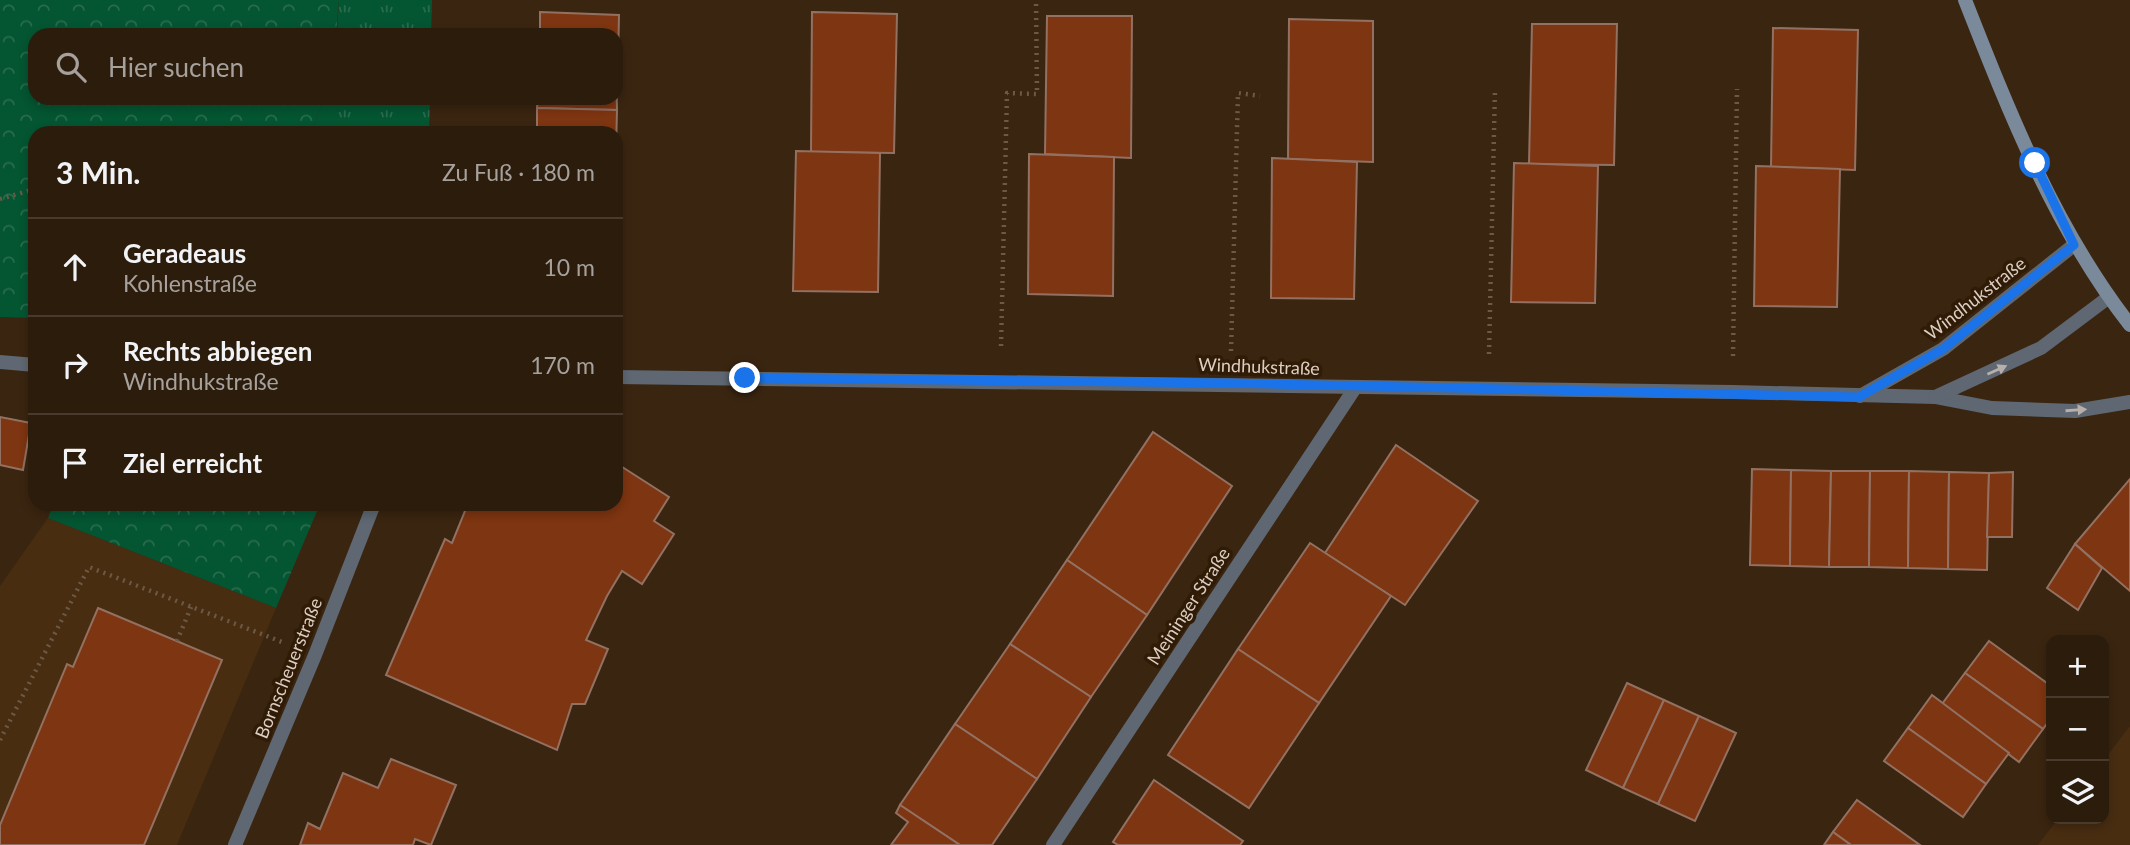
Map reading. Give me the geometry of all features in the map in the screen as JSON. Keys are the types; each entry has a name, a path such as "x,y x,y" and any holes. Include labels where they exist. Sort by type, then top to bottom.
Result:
{"main road":[{"path":"1965,0 1992,69 2074,245 2130,324"}],"street":[{"name":"Windhukstraße","path":"1859,397 1943,349 2074,245"},
{"name":"Windhukstraße","path":"1935,397 2041,348 2109,296"},
{"path":"0,362 28,364"},
{"name":"Windhukstraße","path":"623,377 1230,383 1355,388 1732,392 1935,397 1992,408 2075,411 2130,402"},
{"name":"Meininger Straße","path":"1053,845 1355,388"},
{"name":"Bornscheuerstraße","path":"235,845 315,655 371,511"}],"path":[{"path":"1000,382 1007,93 1037,94 1036,0"},
{"path":"1489,389 1495,88"},
{"path":"1732,392 1737,89"},
{"path":"1230,383 1238,93 1260,96"},
{"path":"0,199 28,191"},
{"path":"0,740 89,567 260,634"},
{"path":"177,641 191,607"}],"shaded area":[{"path":"48,518 276,608 177,845 0,845 0,586"},
{"path":"2130,726 2130,845 2038,845 2054,824 2109,824 2109,753"}],"green space":[{"path":"0,0 339,0 337,28 28,28 28,105 321,105 314,126 28,126 28,318 0,317"},
{"path":"339,0 432,0 431,28 337,28"},
{"path":"321,105 430,105 429,126 314,126"},
{"path":"51,511 317,511 276,608 48,518"}],"building":[{"path":"540,12 619,15 619,28 540,28"},
{"path":"812,12 897,14 894,153 811,152"},
{"path":"1047,16 1132,16 1131,158 1045,154"},
{"path":"1289,19 1373,21 1373,162 1288,159"},
{"path":"1532,24 1617,24 1614,165 1529,164"},
{"path":"1773,28 1858,30 1855,170 1771,167"},
{"path":"537,105 617,105 617,110 537,108"},
{"path":"537,108 617,110 617,126 537,126"},
{"path":"796,151 880,153 878,292 793,291"},
{"path":"1029,154 1114,157 1113,296 1028,294"},
{"path":"1272,158 1357,162 1354,299 1271,298"},
{"path":"1514,163 1598,166 1595,303 1511,302"},
{"path":"1756,166 1840,169 1837,307 1754,306"},
{"path":"0,417 28,422 23,470 0,465"},
{"path":"1153,432 1232,486 1147,615 1067,560"},
{"path":"1396,445 1478,501 1405,605 1325,553"},
{"path":"623,467 669,497 654,521 674,534 642,584 622,571 607,596 586,640 608,649 585,704 572,704 557,750 386,675 445,539 452,543 465,511 623,511"},
{"path":"1752,469 1791,470 1790,566 1750,565"},
{"path":"1791,470 1831,471 1829,567 1790,566"},
{"path":"1831,471 1870,471 1869,567 1829,567"},
{"path":"1870,471 1909,471 1908,568 1869,567"},
{"path":"1909,471 1949,472 1948,569 1908,568"},
{"path":"1949,472 1989,473 1987,570 1948,569"},
{"path":"2013,472 2012,537 1987,537 1989,473"},
{"path":"2130,479 2130,591 2075,544"},
{"path":"1310,543 1391,596 1319,703 1238,649"},
{"path":"2075,544 2102,568 2078,610 2047,588"},
{"path":"1067,560 1147,615 1091,697 1010,644"},
{"path":"98,608 222,660 144,845 0,845 0,825 67,664 73,667"},
{"path":"1989,641 2046,682 2046,725 2043,729 1965,673"},
{"path":"1010,644 1091,697 1037,779 955,724"},
{"path":"1238,649 1319,703 1249,808 1168,755"},
{"path":"1965,673 2043,729 2019,762 1942,704"},
{"path":"1627,683 1664,700 1623,788 1586,770"},
{"path":"1932,695 2009,753 1986,784 1908,728"},
{"path":"1664,700 1699,716 1658,804 1623,788"},
{"path":"1699,716 1736,733 1695,821 1658,804"},
{"path":"955,724 1037,779 992,845 960,845 900,805"},
{"path":"1908,728 1986,784 1963,817 1884,761"},
{"path":"391,759 456,785 431,845 415,839 413,845 300,845 308,823 320,829 343,773 378,788"},
{"path":"1154,780 1243,841 1240,845 1118,845 1113,842"},
{"path":"1857,800 1920,845 1851,845 1833,832"},
{"path":"900,805 960,845 891,845 908,822 896,813"},
{"path":"1833,832 1851,845 1824,845"}],"route":[{"path":"745,378 1230,383 1355,388 1732,392 1859,397 1943,349 2074,245 2035,163"}]}
